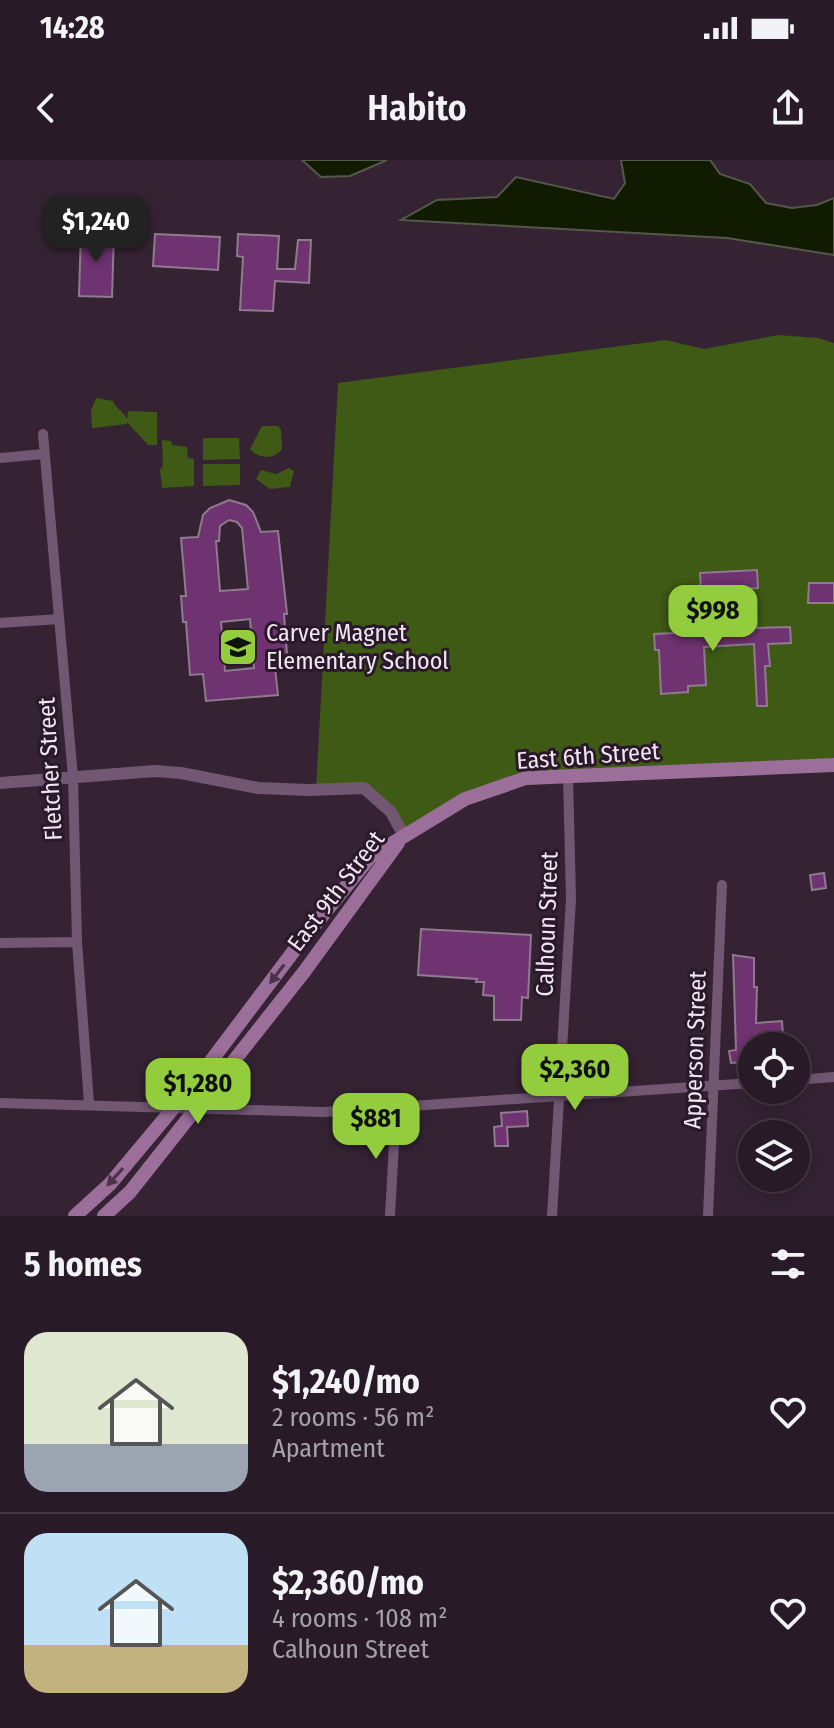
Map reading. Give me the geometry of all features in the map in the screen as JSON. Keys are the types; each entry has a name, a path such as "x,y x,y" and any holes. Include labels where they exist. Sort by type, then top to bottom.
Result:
{"main road":[{"name":"East 6th Street","path":"404,836 465,799 526,778 834,765"},
{"name":"East 9th Street","path":"75,1216 110,1184 174,1108 370,857 404,836"},
{"name":"East 9th Street","path":"104,1216 130,1192 304,972 404,836"}],"street":[{"name":"Fletcher Street","path":"43,434 73,777 77,942 89,1103"},
{"path":"0,458 44,454"},
{"path":"0,623 59,619"},
{"path":"0,783 155,771 284,790 364,788 391,812 404,836"},
{"name":"Calhoun Street","path":"552,1216 571,899 568,776"},
{"name":"Apperson Street","path":"708,1216 722,885"},
{"path":"0,943 77,942"},
{"path":"810,1079 834,1077"},
{"path":"0,1103 89,1103 287,1112 738,1084"},
{"path":"390,1216 396,1107"}],"green space":[{"path":"778,335 818,338 834,343 834,762 502,787 404,836 365,788 316,790 338,383 666,340 704,349"},
{"path":"96,398 113,401 127,419 128,411 157,412 157,445 148,445 127,422 92,428 91,411"},
{"path":"262,426 278,426 281,430 282,449 275,455 262,456 250,449"},
{"path":"203,438 239,438 240,459 203,460"},
{"path":"162,440 187,447 188,458 194,459 194,486 162,488"},
{"path":"203,464 240,464 240,485 203,486"},
{"path":"289,468 294,471 290,487 270,489 256,479 261,470 276,474"}],"shaded area":[{"path":"302,160 387,160 350,176 321,177"},
{"path":"621,160 710,160 720,174 750,184 766,203 792,208 817,205 834,198 834,255 727,238 401,220 437,200 497,197 516,177 614,199 625,183"}],"building":[{"path":"81,231 114,232 112,297 79,296"},
{"path":"155,234 220,237 218,270 153,266"},
{"path":"238,234 279,236 277,269 295,269 298,240 311,240 309,283 275,281 273,311 240,310 243,257 237,256"},
{"path":"229,500 246,505 253,512 261,532 278,531 287,614 284,614 288,667 275,668 278,695 206,701 203,674 190,675 181,596 186,596 181,538 198,537 203,515 210,508","holes":["229,520 237,522 242,528 248,589 220,591 216,541 219,541 220,526","250,619 254,668 225,671 221,622"]},
{"path":"757,570 758,588 701,591 700,573"},
{"path":"809,583 834,583 834,603 808,603"},
{"path":"756,614 757,628 790,627 791,643 768,644 770,666 765,666 767,706 757,706 754,644 704,647 706,685 688,686 688,692 661,694 659,650 655,650 654,634 696,632 695,617 713,616 714,631 742,629 741,615"},
{"path":"824,873 826,888 812,890 810,875"},
{"path":"421,929 531,935 528,998 522,997 521,1020 494,1020 494,996 483,995 484,982 418,975"},
{"path":"733,955 754,958 756,1023 782,1021 783,1032 738,1032 738,1062 731,1063 729,1051 736,1050"},
{"path":"527,1111 528,1126 507,1127 508,1146 495,1146 494,1127 502,1126 501,1113"}],"place":[{"name":"Carver Magnet Elementary School","path":"238,647"}]}
